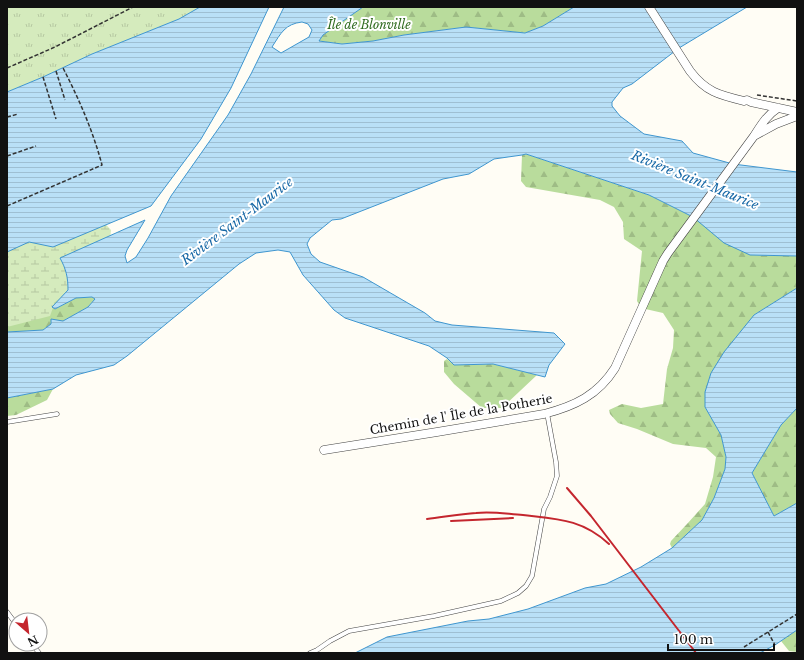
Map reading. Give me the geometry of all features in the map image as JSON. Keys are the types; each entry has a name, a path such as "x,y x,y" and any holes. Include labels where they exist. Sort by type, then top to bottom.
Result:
{"street":[{"path":"649,7 695,78 706,88 724,96 797,112"},
{"name":"Chemin de l' Île de la Potherie","path":"324,450 547,413 562,409 584,399 594,392 609,377 619,360 663,261 673,245 763,122 778,108"},
{"path":"753,137 776,124 797,116"}],"lane":[{"path":"310,653 349,631 434,616 501,601 518,593 526,586 532,576 544,508 550,497 557,476 556,462 547,413"},
{"path":"7,422 57,414"}],"path":[{"path":"7,68 55,47 133,7"},
{"path":"7,206 102,165 90,126 63,68"},
{"path":"56,71 65,100"},
{"path":"43,77 56,119"},
{"path":"747,100 752,94 797,101"},
{"path":"7,117 18,114"},
{"path":"7,156 36,146"},
{"path":"744,647 797,614"},
{"path":"768,632 775,645"}],"green space":[{"path":"7,7 200,7 179,19 92,54 7,92"},
{"name":"Île de Blonville","path":"363,7 574,7 543,26 525,33 466,27 404,35 373,41 342,44 319,41 323,35"},
{"path":"526,154 649,195 693,217 750,255 797,256 797,288 754,315 705,407 721,435 726,457 725,469 714,498 702,520 672,548 670,544 671,541 705,504 713,477 716,457 706,448 673,444 618,423 610,414 609,410 622,404 641,408 663,404 667,369 673,348 674,330 663,313 641,308 637,301 642,251 624,239 623,222 614,207 600,200 526,187 521,181 522,155"},
{"path":"95,213 111,230 109,251 92,273 55,302 50,316 7,327 7,229"},
{"path":"7,252 68,290 52,307 55,309 76,298 92,297 95,299 88,307 63,321 51,324 43,330 7,332"},
{"path":"447,359 454,365 493,364 537,375 502,408 482,408 454,384 444,372 444,361"},
{"path":"53,389 47,400 16,415 7,416 7,398"},
{"path":"797,408 797,503 774,516 752,473 781,425"},
{"path":"797,630 797,652 789,651 781,641"}],"water":[{"path":"200,7 269,7 231,88 201,139 151,206 53,247 29,242 7,252 7,92 92,54 179,19"},
{"name":"Rivière Saint-Maurice","path":"284,7 363,7 323,35 319,41 342,44 373,41 404,35 466,27 525,33 543,26 574,7 747,7 679,48 632,84 623,88 612,102 612,106 620,116 644,134 682,141 693,153 733,164 797,172 797,256 750,255 724,243 693,217 649,195 526,154 494,159 469,174 443,179 341,219 332,220 310,238 307,244 311,254 320,262 363,277 425,313 435,321 452,325 554,333 565,344 549,365 545,377 493,364 454,365 447,358 429,346 345,318 334,310 303,275 290,252 278,250 256,253 239,264 114,365 76,375 53,389 7,398 7,332 43,330 51,324 51,319 63,321 88,307 95,299 92,297 76,298 55,309 52,307 68,290 66,273 60,258 145,220 125,256 127,263 136,257 171,196 228,115 251,74","holes":["302,22 308,24 312,30 309,37 281,53 272,47 287,27"]},
{"path":"797,288 797,408 781,425 752,473 774,516 797,503 797,630 760,653 355,653 387,637 468,621 489,619 528,609 585,588 606,584 641,567 672,548 702,520 714,498 725,469 726,457 721,435 705,407 705,392 711,373 724,352 754,315"}],"railway":[{"path":"567,488 591,516 696,653"},
{"path":"427,519 488,512 558,519 589,529 609,544"},
{"path":"451,521 513,518"}]}
